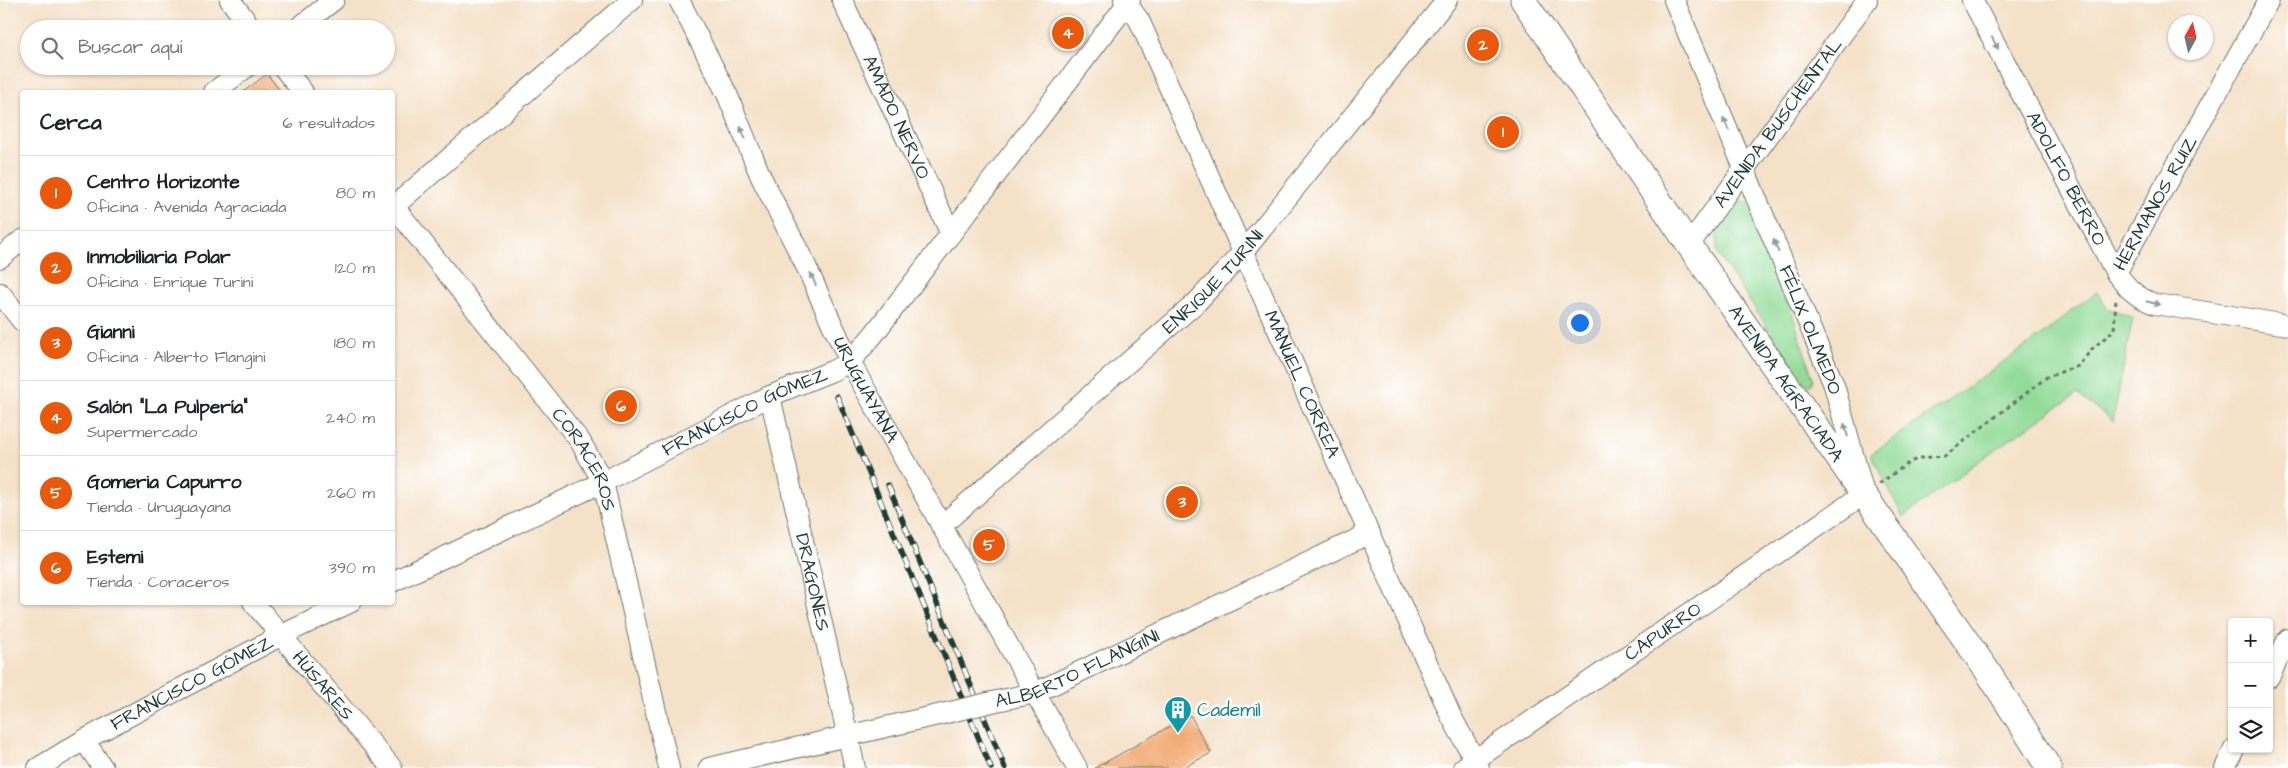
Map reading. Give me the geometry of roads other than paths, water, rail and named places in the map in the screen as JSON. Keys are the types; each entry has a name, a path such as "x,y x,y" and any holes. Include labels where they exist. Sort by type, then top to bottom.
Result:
{"main road":[{"name":"AVENIDA AGRACIADA","path":"1523,0 1689,245 1986,670 2049,768"}],"street":[{"path":"230,0 245,20"},
{"path":"308,20 334,0"},
{"path":"395,204 632,0"},
{"name":"URUGUAYANA","path":"679,0 727,94 761,177 806,266 850,362 1077,768"},
{"name":"AMADO NERVO","path":"842,0 951,234"},
{"name":"ENRIQUE TURINI","path":"941,526 1196,303 1244,251 1447,0"},
{"name":"FÉLIX OLMEDO","path":"1674,0 1834,385 1864,494"},
{"name":"AVENIDA BUSCHENTAL","path":"1689,245 1867,0"},
{"name":"ADOLFO BERRO","path":"1972,0 2116,273 2134,294 2142,300 2155,304 2288,325"},
{"name":"HERMANOS RUIZ","path":"2116,273 2269,0"},
{"name":"FRANCISCO GÓMEZ","path":"395,581 603,482 770,396 850,362 951,234 1127,1"},
{"name":"MANUEL CORREA","path":"1127,1 1139,20 1244,251 1472,765"},
{"path":"217,90 236,75"},
{"path":"289,75 301,90"},
{"name":"CORACEROS","path":"395,209 580,441 603,482 669,768"},
{"path":"0,258 20,242"},
{"path":"0,293 20,318"},
{"name":"DRAGONES","path":"770,396 855,768"},
{"name":"CAPURRO","path":"1472,765 1864,494"},
{"name":"ALBERTO FLANGINI","path":"709,768 1035,692 1370,533"},
{"name":"HÚSARES","path":"255,605 392,768"},
{"name":"FRANCISCO GÓMEZ","path":"38,768 84,740 280,636 345,605"},
{"path":"2273,669 2288,639"},
{"path":"84,740 103,768"},
{"path":"2225,768 2232,753"}],"railway":[{"path":"837,396 991,768"},
{"path":"888,485 1005,768"}],"place":[{"name":"Salón \"La Pulpería\"","path":"1068,33"},
{"name":"Inmobiliaria Polar","path":"1483,45"},
{"name":"Centro Horizonte","path":"1503,132"},
{"name":"Estemi","path":"621,406"},
{"name":"Gianni","path":"1182,502"},
{"name":"Gomeria Capurro","path":"989,545"},
{"name":"Cademil","path":"1178,734"}]}
